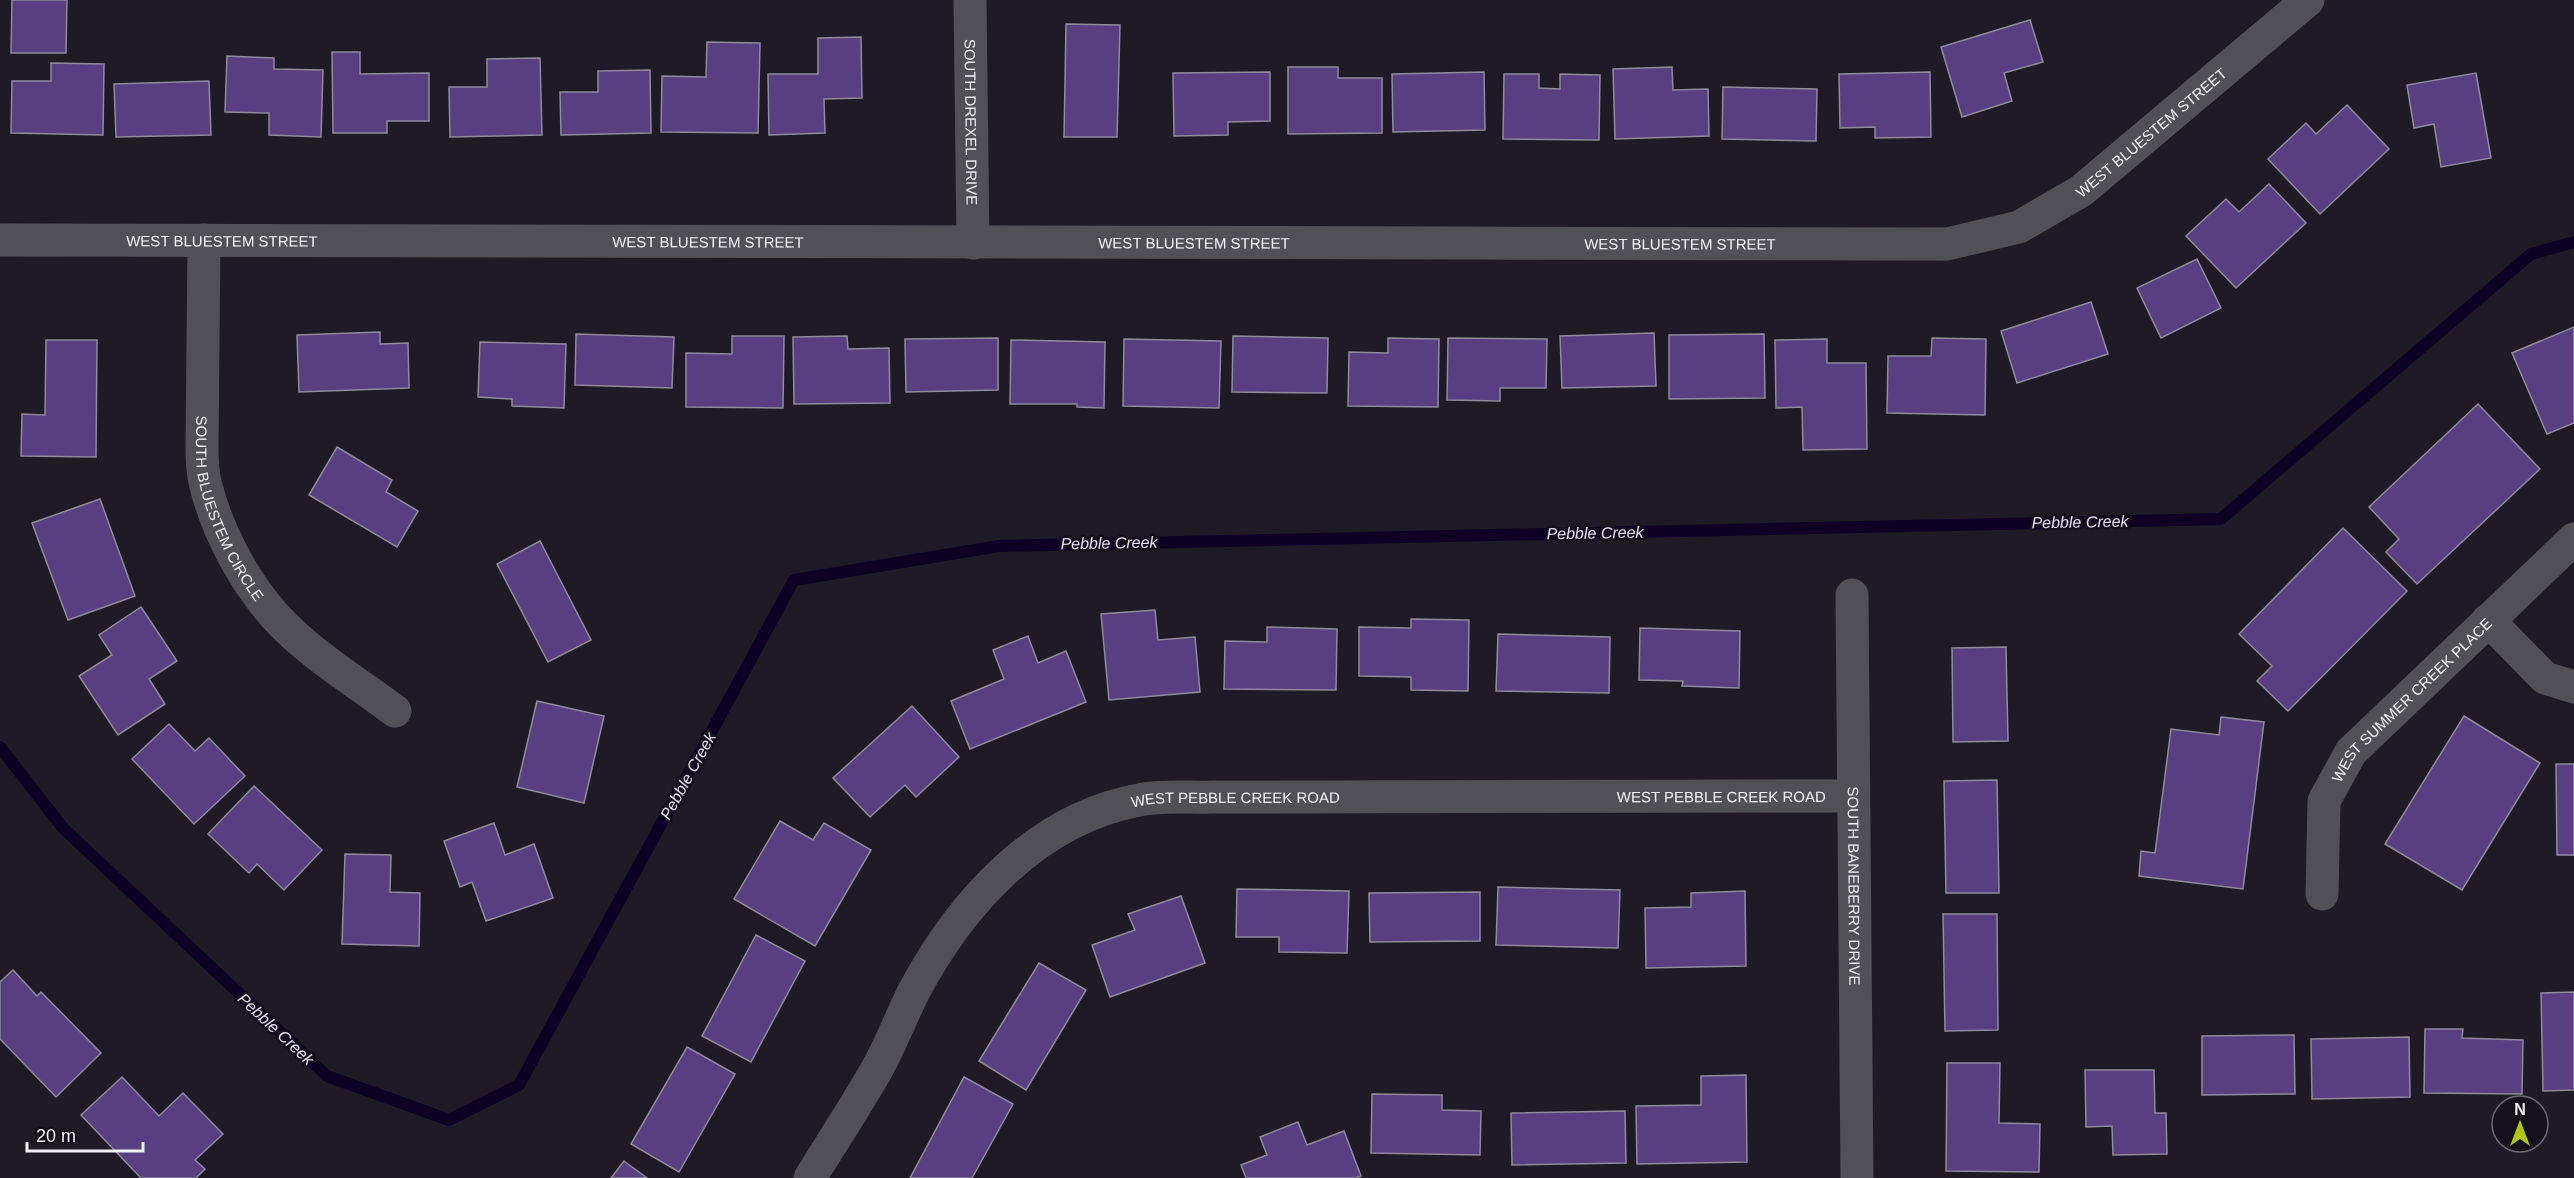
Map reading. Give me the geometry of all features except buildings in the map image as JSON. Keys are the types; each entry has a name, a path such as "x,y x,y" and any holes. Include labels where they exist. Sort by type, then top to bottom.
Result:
{"street":[{"name":"SOUTH DREXEL DRIVE","path":"970,0 973,243"},
{"name":"WEST BLUESTEM STREET","path":"0,240 1947,244 2019,227 2081,191 2308,0"},
{"name":"SOUTH BLUESTEM CIRCLE","path":"204,240 201,446 204,480 214,514 254,589 275,616 308,646 396,711"},
{"name":"WEST SUMMER CREEK PLACE","path":"2322,894 2324,801 2351,752 2574,539"},
{"name":"SOUTH BANEBERRY DRIVE","path":"1852,595 1857,1178"},
{"path":"2488,620 2545,678 2574,687"},
{"name":"WEST PEBBLE CREEK ROAD","path":"810,1178 877,1068 915,990 950,935 990,883 1039,841 1092,814 1140,799 1212,797 1853,796"}],"waterway":[{"name":"Pebble Creek","path":"0,747 63,828 327,1076 449,1120 519,1085 794,580 999,546 2221,519 2531,254 2574,242"}]}
